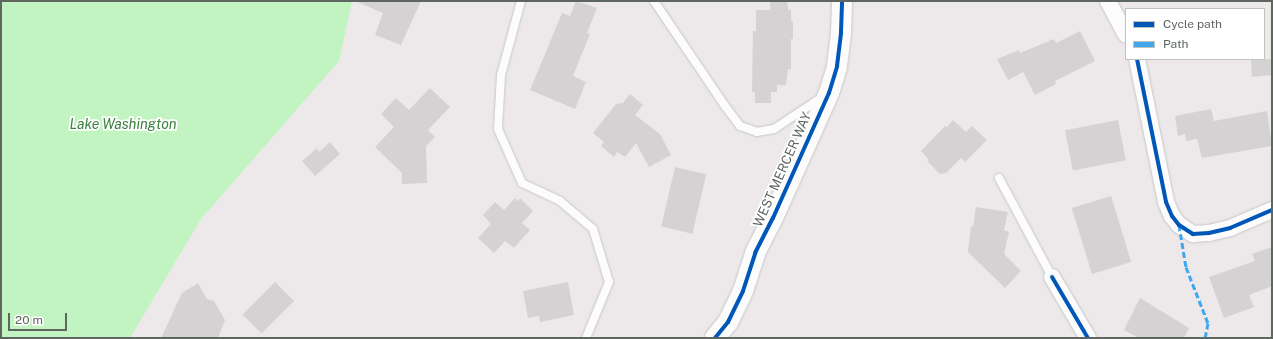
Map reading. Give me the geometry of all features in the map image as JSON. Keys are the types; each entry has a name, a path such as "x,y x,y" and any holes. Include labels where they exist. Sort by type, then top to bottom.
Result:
{"street":[{"name":"WEST MERCER WAY","path":"715,338 728,322 743,291 755,253 773,218 829,93 837,66 841,32 842,1"},
{"path":"1108,1 1125,34"},
{"path":"1137,60 1166,202 1172,216 1179,225 1193,234 1209,233 1230,228 1272,210"},
{"path":"1052,277 1088,338"}],"lane":[{"path":"521,1 501,75 498,129 522,183 560,201 593,229 609,282 586,338"},
{"path":"654,1 740,126 757,132 774,129 829,93"},
{"path":"999,178 1052,277"}],"water":[{"name":"Lake Washington","path":"1,1 352,1 339,61 201,219 130,338 1,338"}],"building":[{"path":"355,1 421,1 401,45 375,35 383,13"},
{"path":"576,1 597,8 587,33 590,34 573,76 586,82 575,109 530,90 562,13 570,16"},
{"path":"770,1 787,1 788,9 791,10 791,21 793,21 793,39 791,39 791,69 788,69 786,85 777,85 777,92 771,92 771,103 755,103 755,92 752,92 753,31 756,31 756,10 770,10"},
{"path":"1080,31 1095,61 1055,81 1056,84 1035,95 1023,72 1008,80 997,59 1019,50 1020,53 1054,39 1056,43"},
{"path":"1272,59 1272,75 1252,77 1251,60"},
{"path":"430,88 450,107 428,130 435,137 426,146 427,183 402,184 402,173 375,147 394,127 381,114 396,98 409,110"},
{"path":"630,94 643,105 635,115 660,134 671,155 649,167 636,143 625,157 617,152 614,157 601,146 604,142 593,133 616,104 623,103"},
{"path":"1211,109 1214,121 1267,111 1272,146 1202,158 1197,139 1186,141 1185,134 1178,136 1175,116"},
{"path":"953,120 966,132 972,126 987,140 965,162 961,158 946,173 940,174 927,161 929,160 921,151 945,126 947,127"},
{"path":"1118,120 1126,160 1073,171 1065,130"},
{"path":"330,142 340,154 315,176 302,161 317,148 319,152"},
{"path":"675,167 706,174 692,234 661,226"},
{"path":"1111,196 1131,262 1092,274 1072,208"},
{"path":"515,198 518,201 520,198 533,211 522,223 530,230 514,248 505,241 494,253 478,238 491,224 483,215 495,202 504,210"},
{"path":"976,207 1008,212 1004,230 1009,232 1004,254 1021,271 1005,288 968,252 971,226 973,227"},
{"path":"1272,247 1272,286 1249,295 1254,307 1224,318 1209,277 1255,261 1252,254"},
{"path":"275,282 294,301 262,334 242,315"},
{"path":"568,282 574,315 540,322 539,316 528,318 523,291"},
{"path":"198,283 207,299 214,301 225,320 218,338 161,338 182,293"},
{"path":"1140,298 1189,328 1184,338 1139,338 1124,330"}],"marked path":[{"path":"1179,225 1186,267 1208,323 1205,338"}],"cycle path":[{"path":"715,338 728,322 743,291 755,253 773,218 829,93 837,66 841,32 842,1"},
{"path":"1137,60 1166,202 1172,216 1179,225 1193,234 1209,233 1230,228 1272,210"},
{"path":"1052,277 1088,338"}]}
